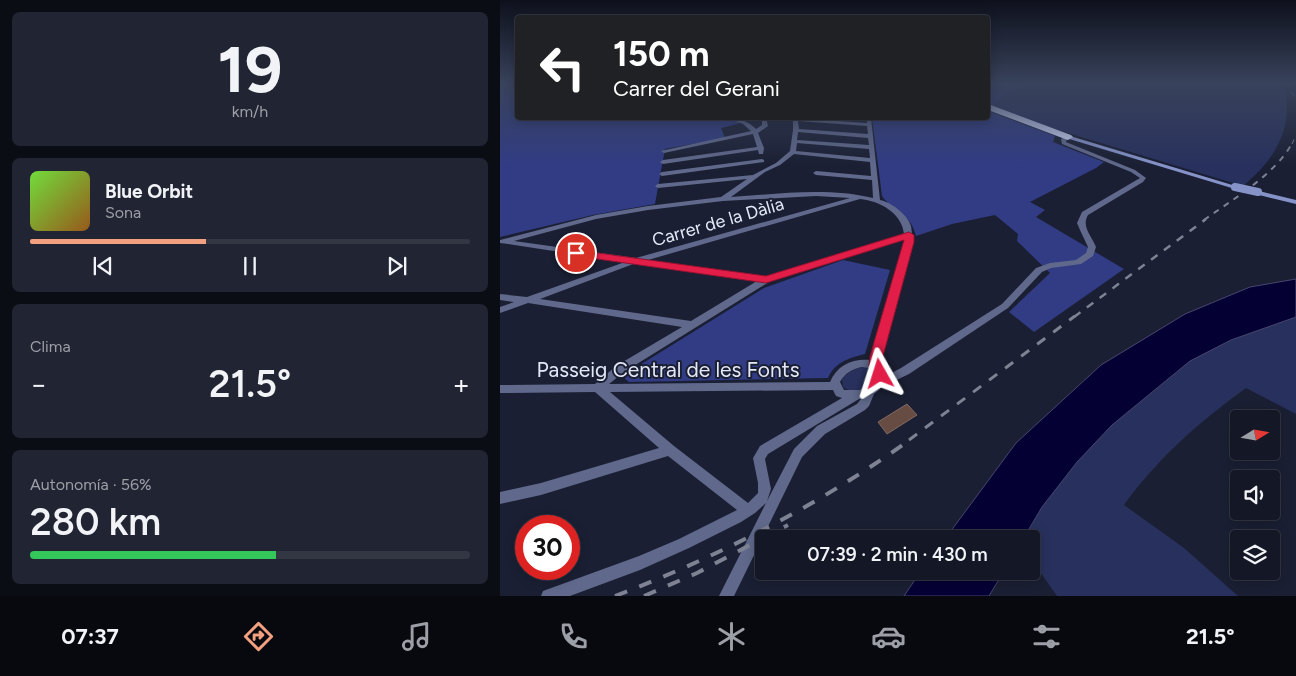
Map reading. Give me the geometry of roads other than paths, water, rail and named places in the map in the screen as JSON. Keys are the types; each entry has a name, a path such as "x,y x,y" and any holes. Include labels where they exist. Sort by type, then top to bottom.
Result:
{"highway":[{"path":"998,111 1068,137"}],"main road":[{"path":"1068,137 1169,169 1296,202"}],"street":[{"path":"739,120 746,122 755,132 761,148 763,171"},
{"path":"664,151 755,132 765,126 764,120"},
{"path":"793,152 796,130 795,120"},
{"path":"816,120 870,125"},
{"path":"869,120 877,200"},
{"path":"796,130 870,136"},
{"path":"548,596 689,542 747,510 761,499 765,490 759,458 764,450 855,396 905,371 1005,306 1039,270 1050,266 1078,262 1090,254 1092,247 1082,229 1082,217 1141,181 1142,178 1133,171 1064,142 1063,140 1068,137"},
{"path":"794,141 871,147"},
{"path":"663,162 761,148"},
{"path":"723,199 763,171 778,164 793,152 873,160"},
{"path":"662,174 762,161"},
{"path":"816,173 874,178"},
{"path":"658,186 754,177"},
{"path":"501,241 596,217 723,199 816,194 862,197 877,200 902,217 908,224 907,250 876,356 876,366 880,374 874,387 861,407 821,430 798,453 726,596"},
{"name":"Carrer de la Dàlia","path":"500,310 632,262 862,197"},
{"path":"747,510 670,450 597,388 620,370 766,280 909,235"},
{"path":"501,241 632,262 766,280"},
{"path":"500,297 692,325"},
{"path":"855,396 840,392 835,382 839,373 848,367 862,363 876,366"},
{"name":"Passeig Central de les Fonts","path":"500,389 836,386"},
{"path":"500,498 560,484 670,450"}],"railway":[{"path":"1292,144 1296,135"},
{"path":"1204,220 1265,175 1276,165 1292,143"},
{"path":"1074,317 1206,219"},
{"path":"909,440 1075,316"},
{"path":"615,596 693,564 768,527 841,486 911,439"},
{"path":"644,596 697,573 788,525"}]}
